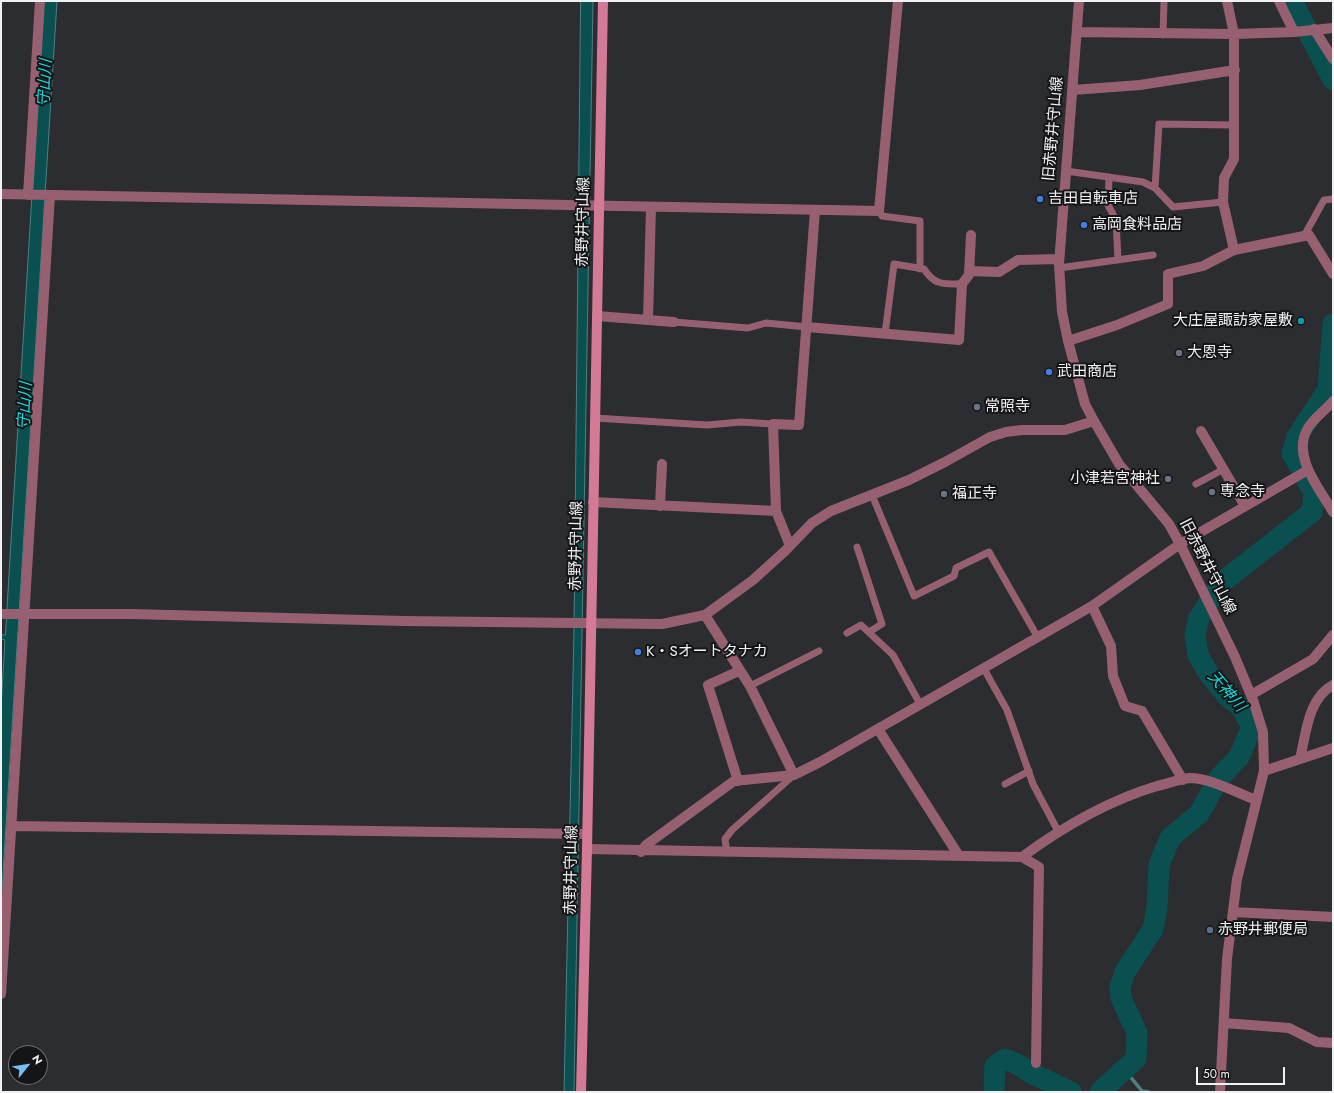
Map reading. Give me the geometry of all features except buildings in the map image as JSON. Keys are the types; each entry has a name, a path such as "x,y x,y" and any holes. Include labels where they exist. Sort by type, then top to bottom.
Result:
{"main road":[{"name":"赤野井守山線","path":"581,1092 588,849 602,1"}],"street":[{"path":"28,195 40,1"},
{"path":"1,194 879,211 898,1"},
{"name":"旧赤野井守山線","path":"1080,1 1059,263 1062,312 1068,341 1085,404 1119,464 1169,524 1180,544 1235,657 1251,695 1263,732 1264,771 1237,878 1227,959 1220,1092"},
{"path":"1227,1 1234,34 1234,159 1224,178 1223,202 1234,250"},
{"path":"1279,1 1294,32"},
{"path":"1077,32 1163,35 1234,34 1294,32 1333,28"},
{"path":"1314,29 1333,58"},
{"path":"1073,90 1140,85 1235,70"},
{"path":"1,994 50,196"},
{"path":"648,320 651,207"},
{"path":"790,546 776,511 773,424 800,425 815,210"},
{"path":"1068,341 1117,325 1168,304 1168,274 1203,266 1234,250 1309,235 1333,274"},
{"path":"807,327 959,340 962,284 969,272 971,236"},
{"path":"969,272 999,272 1018,260 1059,263"},
{"path":"597,316 674,322"},
{"path":"1333,401 1308,428 1302,448 1308,470 1333,512"},
{"path":"1,614 131,614 592,624 662,624 705,615 753,580 790,546 812,523 831,510 945,462 996,435 1022,430 1065,430 1094,421"},
{"path":"1201,430 1245,506"},
{"path":"660,506 662,464"},
{"path":"641,852 646,845 696,807 734,781 794,776 984,669 1037,636 1092,606 1180,544 1308,470"},
{"path":"593,502 776,511"},
{"path":"1092,606 1111,646 1113,676 1125,706 1142,711 1183,780"},
{"path":"705,615 739,671 750,686 794,776"},
{"path":"1251,695 1313,658 1333,635"},
{"path":"738,781 708,685 739,671"},
{"path":"1300,759 1312,711 1324,689 1333,685"},
{"path":"878,729 960,856"},
{"path":"1264,771 1333,748"},
{"path":"1022,857 1058,831 1106,805 1134,793 1189,778 1212,783 1256,800"},
{"path":"12,826 588,834"},
{"path":"588,849 641,852 1022,857 1039,867 1036,1063"},
{"path":"1233,912 1333,917"},
{"path":"1224,1023 1289,1028 1317,1042 1333,1043"}],"lane":[{"path":"1163,35 1164,1"},
{"path":"1155,188 1159,124 1234,125"},
{"path":"1066,171 1143,182 1155,188 1172,207 1223,202"},
{"path":"1109,177 1108,204 1116,220 1118,260"},
{"path":"1304,236 1324,200 1333,199"},
{"path":"879,211 882,216 920,221 920,269"},
{"path":"1059,263 1118,260 1153,255"},
{"path":"885,334 894,264 924,270 929,278 940,284 962,284"},
{"path":"674,322 748,328 766,323 807,327"},
{"path":"595,418 707,425 741,422 773,424"},
{"path":"1196,484 1224,469"},
{"path":"872,494 914,596 954,576 956,568 989,552 1037,636"},
{"path":"857,547 882,624 869,632"},
{"path":"847,632 861,625 893,655 920,704"},
{"path":"750,686 819,651"},
{"path":"984,669 1007,710 1033,784 1058,831"},
{"path":"1005,784 1029,770"},
{"path":"727,853 725,839 732,830 794,776"}],"water":[{"name":"守山川","path":"44,1 57,1 1,906 1,707 5,640 1,639 1,635 5,635"},
{"path":"581,1 593,1 574,1092 564,1092 574,630"}],"waterway":[{"name":"天神川","path":"1292,1 1333,80"},
{"name":"天神川","path":"1100,1092 1136,1059 1137,1033 1121,998 1120,987 1125,972 1153,929 1157,908 1159,865 1170,838 1199,814 1219,778 1239,757 1252,727 1242,708 1226,695 1209,674 1198,655 1195,634 1199,618 1221,583 1312,512 1314,493 1292,453 1297,437 1328,390 1333,324"},
{"name":"天神川","path":"994,1092 995,1066 1005,1059 1071,1092"},
{"path":"1124,1069 1142,1091 1149,1092"}],"place":[{"name":"吉田自転車店","path":"1040,199"},
{"name":"高岡食料品店","path":"1084,225"},
{"name":"大庄屋諏訪家屋敷","path":"1301,321"},
{"name":"大恩寺","path":"1179,353"},
{"name":"武田商店","path":"1049,372"},
{"name":"常照寺","path":"977,407"},
{"name":"小津若宮神社","path":"1168,479"},
{"name":"専念寺","path":"1212,492"},
{"name":"福正寺","path":"944,494"},
{"name":"K・Sオートタナカ","path":"638,652"},
{"name":"赤野井郵便局","path":"1210,930"}]}
